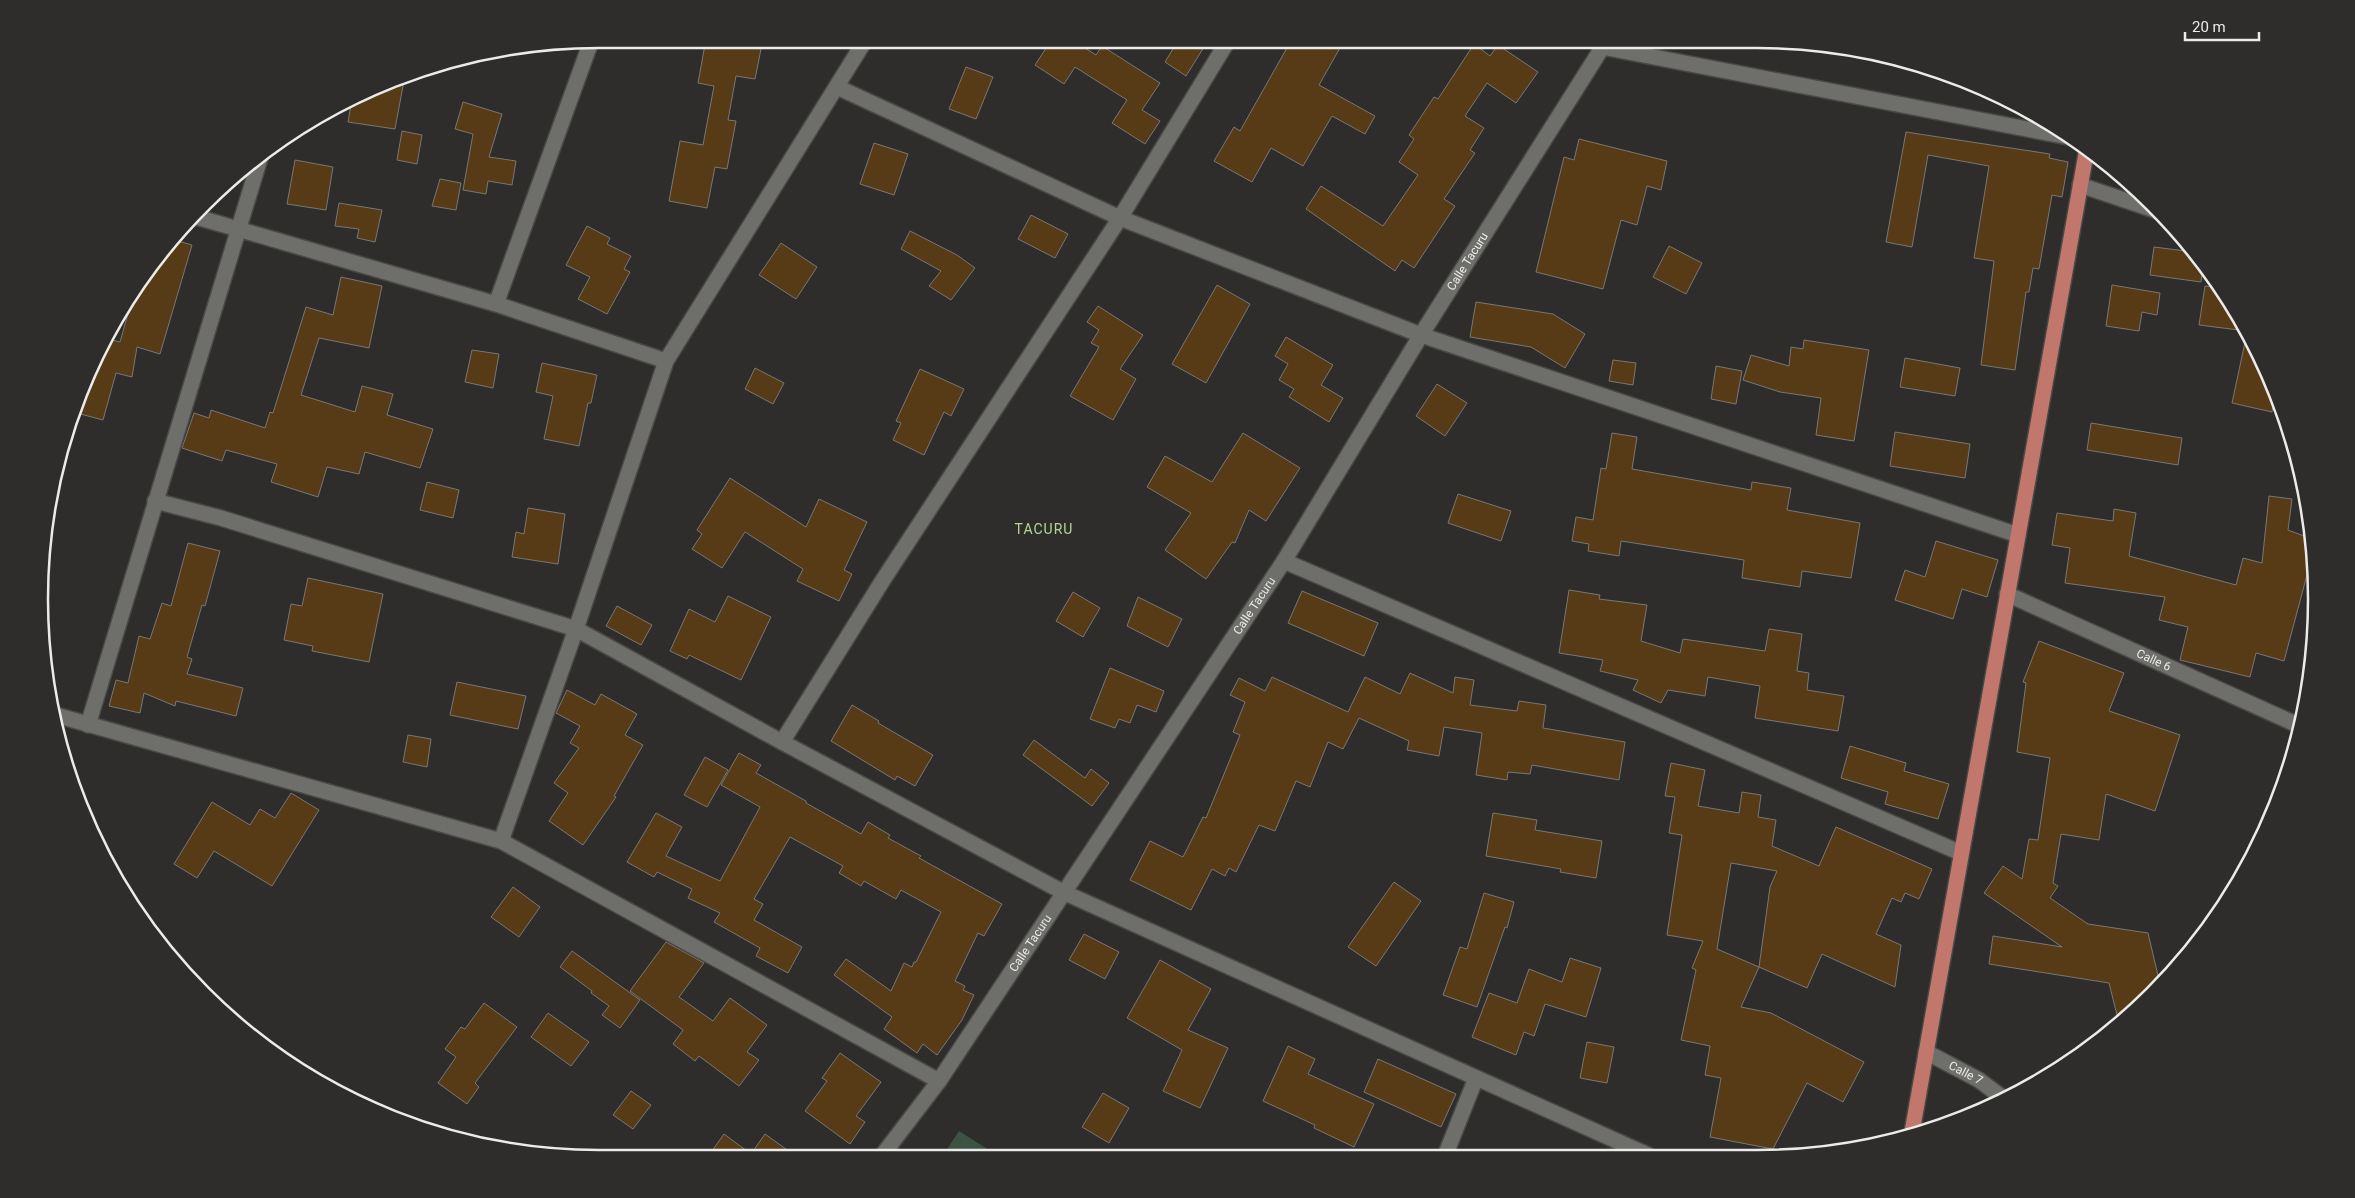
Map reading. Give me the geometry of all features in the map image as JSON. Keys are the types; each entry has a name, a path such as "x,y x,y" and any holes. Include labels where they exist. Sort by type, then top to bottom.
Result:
{"main road":[{"path":"1913,1128 2085,156"}],"street":[{"path":"496,304 589,48"},
{"path":"501,841 576,629 666,361 861,48"},
{"path":"782,742 883,580 1120,218 1224,48"},
{"name":"Calle Tacuru","path":"886,1150 939,1081 1284,561 1421,335 1601,48"},
{"path":"1629,48 2050,132"},
{"path":"837,87 1120,218 1421,335 2018,535"},
{"path":"88,725 258,165"},
{"path":"2080,185 2142,205"},
{"path":"200,218 496,304 666,361"},
{"path":"155,501 221,518 576,629 782,742 1064,892 1637,1150"},
{"path":"1284,561 1961,853"},
{"name":"Calle 6","path":"2007,594 2293,723"},
{"path":"60,716 501,841 939,1081"},
{"name":"Calle 7","path":"1926,1052 1979,1080 1999,1095"},
{"path":"1447,1150 1476,1078"}],"green space":[{"path":"959,1131 989,1150 947,1150"}],"building":[{"path":"704,48 761,48 755,79 736,76 728,120 736,121 727,169 715,167 707,208 669,201 680,141 703,145 714,86 698,83"},
{"path":"1046,48 1085,48 1096,55 1101,48 1105,48 1160,83 1142,110 1160,121 1145,144 1112,123 1127,100 1075,67 1064,84 1035,65"},
{"path":"1174,48 1203,48 1186,76 1165,62"},
{"path":"1287,48 1340,48 1319,85 1375,116 1365,134 1332,116 1303,166 1271,148 1252,182 1214,161 1234,127 1240,131"},
{"path":"1471,48 1479,48 1490,56 1496,48 1502,48 1538,72 1516,103 1487,83 1465,116 1484,128 1470,150 1475,153 1444,199 1455,206 1414,268 1402,260 1395,271 1306,209 1321,186 1383,226 1418,175 1399,162 1414,139 1409,135 1434,97 1438,99"},
{"path":"966,67 993,77 976,119 949,109"},
{"path":"403,84 395,129 348,122 351,106"},
{"path":"463,102 502,114 489,157 516,161 512,185 488,181 486,194 463,190 473,134 455,129"},
{"path":"402,131 422,135 417,164 397,160"},
{"path":"1906,132 2050,154 2049,158 2068,162 2062,197 2052,195 2039,269 2033,268 2029,292 2026,292 2015,370 1981,365 1994,261 1974,258 1989,166 1928,155 1912,247 1886,242"},
{"path":"1579,139 1667,161 1661,190 1647,186 1637,225 1621,220 1603,289 1536,272 1564,157 1574,160"},
{"path":"874,143 908,154 894,195 860,184"},
{"path":"295,160 333,167 326,210 287,204"},
{"path":"440,179 461,183 456,210 432,206"},
{"path":"339,203 382,210 375,242 357,238 359,229 335,226"},
{"path":"1031,215 1068,234 1055,258 1018,239"},
{"path":"587,226 610,238 607,244 631,256 624,269 630,272 607,314 578,299 590,277 566,265"},
{"path":"910,231 957,255 975,268 951,300 929,286 941,271 901,249"},
{"path":"179,241 192,245 160,354 137,347 132,377 116,373 103,420 80,414 89,388 112,340 120,342 129,311 161,263"},
{"path":"781,243 817,267 796,299 759,275"},
{"path":"1669,246 1702,263 1686,294 1653,277"},
{"path":"2154,247 2184,251 2202,274 2201,282 2150,275"},
{"path":"341,277 382,286 369,348 319,338 301,395 355,412 362,386 393,394 387,415 433,429 420,468 365,452 359,474 327,467 318,497 271,482 277,464 226,450 222,461 182,448 194,413 209,418 211,410 265,428 270,412 273,413 306,307 333,315"},
{"path":"1217,285 1250,304 1206,383 1172,364"},
{"path":"2112,285 2160,293 2157,315 2142,312 2139,331 2106,326"},
{"path":"2205,286 2211,287 2238,330 2199,325"},
{"path":"1476,302 1553,314 1585,334 1565,368 1531,347 1470,337"},
{"path":"1098,306 1143,335 1120,369 1136,379 1113,420 1070,396 1099,347 1091,343 1099,330 1087,322"},
{"path":"1286,337 1333,365 1321,385 1343,398 1329,422 1289,397 1294,389 1279,380 1288,364 1275,356"},
{"path":"1804,340 1869,350 1854,441 1816,435 1821,398 1780,392 1743,380 1751,355 1789,366 1791,347 1803,349"},
{"path":"2245,343 2266,388 2273,407 2272,412 2232,403"},
{"path":"472,350 499,354 493,388 465,382"},
{"path":"1905,358 1960,368 1955,396 1900,387"},
{"path":"1613,360 1636,363 1633,385 1609,381"},
{"path":"542,363 597,375 591,403 588,403 579,446 544,439 553,396 536,392"},
{"path":"1716,366 1742,371 1736,404 1711,399"},
{"path":"755,368 784,383 773,404 745,389"},
{"path":"920,369 964,389 951,416 944,412 924,455 893,440 901,423 896,421"},
{"path":"1437,384 1467,403 1445,436 1416,416"},
{"path":"2091,423 2182,438 2178,465 2087,450"},
{"path":"1895,432 1970,444 1965,478 1890,466"},
{"path":"1243,433 1300,468 1266,521 1249,510 1235,543 1232,542 1206,579 1165,550 1191,513 1147,487 1165,456 1212,482"},
{"path":"1612,433 1637,437 1632,469 1751,490 1752,482 1791,488 1787,510 1860,523 1851,578 1802,571 1800,587 1742,578 1744,560 1621,541 1619,556 1588,551 1589,544 1572,541 1576,517 1593,520 1601,468 1606,469"},
{"path":"730,478 806,527 819,499 867,522 844,570 852,574 839,601 797,581 803,569 745,532 722,568 692,549 702,534 697,530"},
{"path":"427,482 459,490 453,518 420,510"},
{"path":"1458,494 1511,511 1501,541 1448,523"},
{"path":"2269,496 2292,499 2288,530 2304,536 2307,576 2284,661 2256,653 2250,677 2180,660 2188,627 2159,620 2165,597 2065,583 2070,548 2052,545 2057,513 2113,521 2114,509 2136,513 2129,556 2236,585 2243,558 2262,563"},
{"path":"528,508 565,514 558,564 512,557 516,532 524,534"},
{"path":"1936,541 1998,560 1987,597 1962,589 1953,619 1895,600 1905,570 1925,577"},
{"path":"188,543 220,551 205,606 202,605 187,657 192,659 187,674 243,688 236,716 176,701 175,706 144,693 140,713 109,706 116,680 128,683 139,636 150,639 162,603 171,606"},
{"path":"308,578 383,594 369,662 312,651 313,646 284,640 291,604 302,606"},
{"path":"1569,590 1600,595 1599,599 1647,605 1641,641 1680,653 1683,639 1765,651 1769,629 1802,634 1797,671 1809,673 1807,690 1844,696 1838,731 1755,718 1760,686 1708,677 1705,696 1668,690 1661,703 1633,690 1638,680 1600,671 1603,660 1559,653"},
{"path":"1302,591 1378,623 1364,656 1288,623"},
{"path":"1073,592 1100,608 1083,637 1056,621"},
{"path":"728,596 771,617 741,680 689,655 687,659 670,651 689,609 715,622"},
{"path":"1138,597 1182,619 1168,647 1127,626"},
{"path":"617,606 652,625 641,645 606,626"},
{"path":"2039,641 2124,673 2109,711 2180,735 2155,811 2106,794 2099,840 2061,834 2053,883 2058,886 2050,898 2088,924 2148,933 2158,976 2117,1016 2109,983 1989,964 1993,936 2062,947 1984,893 2003,866 2022,879 2029,839 2038,840 2050,758 2017,752 2026,683 2023,682"},
{"path":"1110,668 1164,691 1156,712 1137,705 1130,723 1119,719 1115,728 1090,719"},
{"path":"1410,673 1453,693 1455,677 1474,680 1470,705 1517,711 1519,701 1546,705 1543,728 1625,742 1619,780 1532,765 1530,774 1508,772 1507,780 1476,775 1482,733 1444,727 1439,756 1407,750 1409,741 1359,718 1343,749 1328,742 1310,787 1296,781 1275,831 1259,825 1236,872 1229,868 1225,876 1212,869 1191,910 1130,880 1150,841 1183,857 1203,817 1206,818 1240,735 1233,732 1245,702 1230,695 1239,678 1265,691 1272,677 1348,712 1365,677 1400,694"},
{"path":"457,682 526,696 518,729 450,715"},
{"path":"567,690 595,705 601,694 637,714 625,735 643,745 614,796 616,797 583,845 549,821 568,793 554,783 579,748 570,743 580,726 556,713"},
{"path":"852,705 879,721 878,723 933,755 915,786 897,776 895,780 831,741"},
{"path":"408,735 431,739 427,767 403,762"},
{"path":"1034,740 1085,778 1091,769 1109,783 1092,806 1023,755"},
{"path":"1850,746 1906,763 1904,771 1949,784 1938,819 1885,804 1888,792 1841,778"},
{"path":"739,753 761,765 756,773 806,801 806,803 861,834 868,822 890,835 888,838 921,856 919,858 1002,904 984,936 978,933 955,981 965,986 963,990 974,995 962,1020 937,1055 923,1044 917,1053 884,1029 892,1017 834,975 846,959 891,991 904,963 912,967 914,962 916,962 941,912 901,890 896,899 864,881 861,886 839,873 843,866 790,837 754,899 763,904 754,920 802,947 788,973 756,956 760,948 714,922 720,913 688,898 692,889 657,872 654,877 627,862 656,813 682,827 666,856 720,881 760,807 721,785"},
{"path":"705,757 728,770 707,807 684,795"},
{"path":"1671,763 1705,770 1698,806 1739,813 1742,792 1761,795 1758,817 1776,820 1772,846 1819,866 1836,827 1932,869 1919,899 1905,893 1901,902 1892,898 1876,934 1901,945 1895,987 1822,954 1807,988 1759,967 1741,1007 1771,1013 1864,1062 1843,1102 1807,1083 1773,1149 1710,1137 1721,1078 1705,1075 1710,1046 1681,1040 1696,970 1692,968 1703,941 1667,935 1682,835 1669,833 1675,797 1665,796","holes":["1731,863 1777,871 1770,887 1759,967 1717,949"]},
{"path":"291,793 319,810 272,886 214,851 197,878 174,864 212,802 250,825 260,809 275,818"},
{"path":"1493,813 1537,820 1535,830 1602,841 1596,878 1560,872 1561,869 1486,856"},
{"path":"1394,882 1421,901 1376,966 1348,947"},
{"path":"513,887 540,907 519,937 491,917"},
{"path":"1484,893 1514,902 1507,928 1505,927 1477,1007 1443,995 1460,947 1467,949"},
{"path":"1084,934 1119,952 1105,979 1069,960"},
{"path":"666,942 704,963 679,997 713,1021 730,998 767,1025 747,1052 759,1060 739,1086 699,1056 695,1061 673,1044 683,1030 630,991"},
{"path":"572,951 640,1000 620,1028 602,1015 609,1006 560,967"},
{"path":"1570,958 1601,968 1586,1017 1545,1004 1534,1036 1524,1032 1516,1055 1472,1037 1489,993 1517,1003 1529,969 1562,982"},
{"path":"1160,960 1211,989 1188,1030 1228,1048 1200,1108 1163,1091 1182,1050 1127,1018"},
{"path":"484,1003 517,1027 475,1083 479,1087 467,1104 438,1083 456,1057 445,1049 461,1027 465,1029"},
{"path":"548,1013 589,1042 571,1066 531,1037"},
{"path":"1587,1042 1614,1047 1607,1083 1580,1078"},
{"path":"1288,1046 1315,1059 1308,1074 1374,1104 1354,1147 1314,1128 1315,1125 1263,1101"},
{"path":"840,1053 881,1082 856,1116 865,1122 850,1144 805,1111 827,1081 822,1078"},
{"path":"1378,1059 1456,1094 1441,1127 1364,1092"},
{"path":"631,1091 651,1105 633,1129 613,1115"},
{"path":"1103,1093 1129,1108 1109,1143 1082,1127"},
{"path":"724,1134 746,1150 713,1150"},
{"path":"765,1134 787,1150 754,1150"}],"district":[{"name":"TACURU","path":"1044,529"}]}
